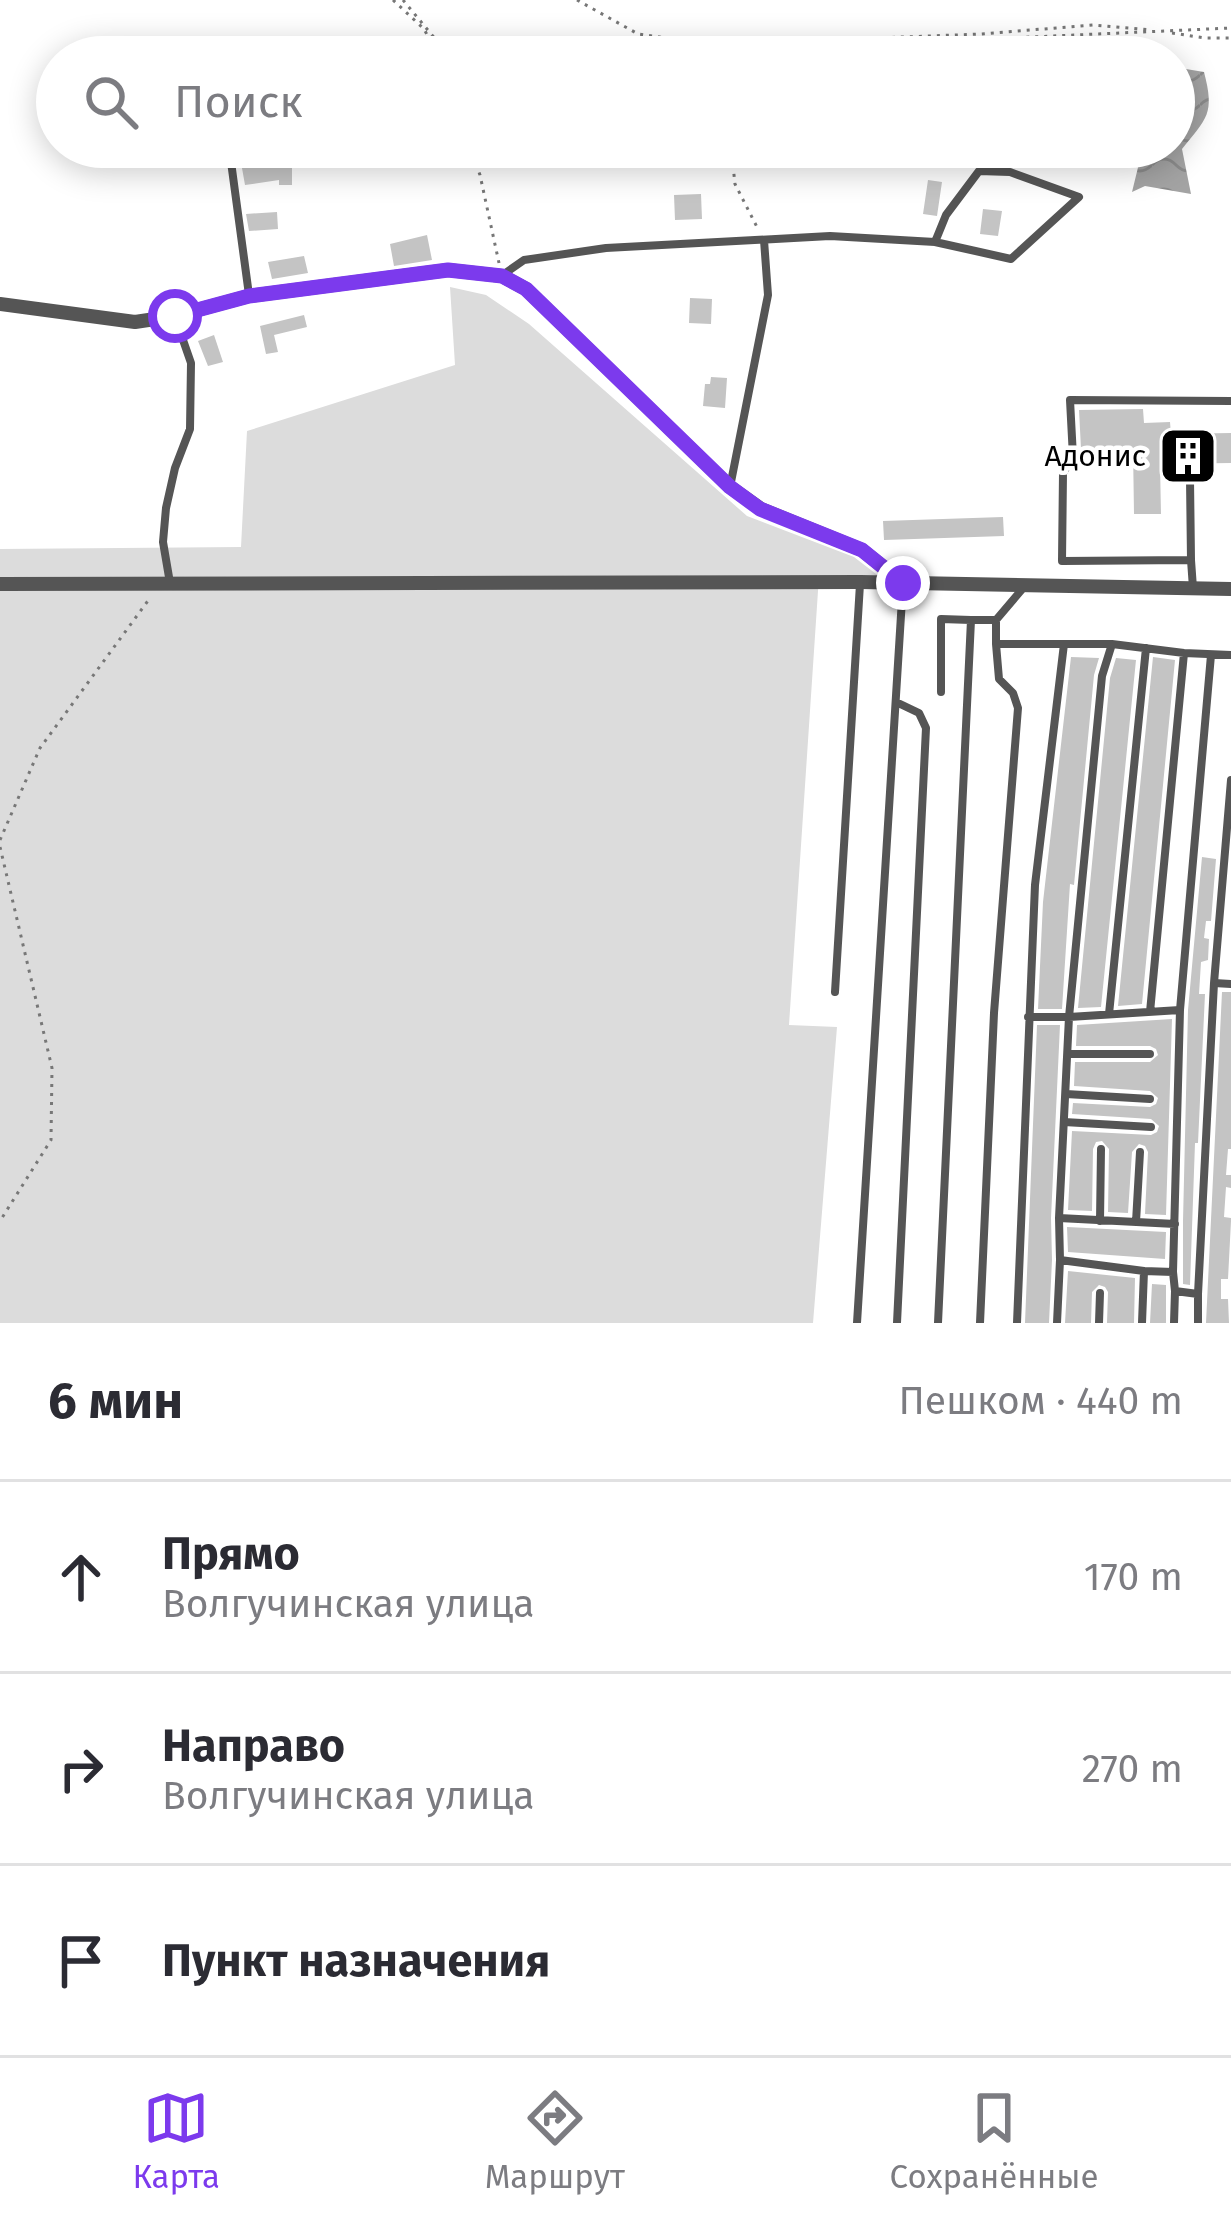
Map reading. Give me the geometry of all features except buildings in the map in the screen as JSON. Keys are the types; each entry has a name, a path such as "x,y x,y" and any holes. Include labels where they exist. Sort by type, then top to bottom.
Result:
{"street":[{"path":"0,304 135,322 249,296 448,270 502,276 526,289 730,487 760,509 862,550 903,583"},
{"path":"0,584 861,582 1231,590"}],"lane":[{"path":"232,168 249,296"},
{"path":"502,276 524,260 606,248 830,236 935,242 1012,259 1079,197 1028,176 979,171 946,215 935,242"},
{"path":"730,487 768,295 764,240"},
{"path":"165,584 166,508 190,429 191,363 175,316"},
{"path":"1191,560 1062,562 1063,473 1072,458 1070,400 1231,401"},
{"path":"1072,458 1123,456"},
{"path":"1190,479 1193,588"},
{"path":"835,992 861,582"},
{"path":"857,1323 903,583"},
{"path":"980,1323 994,1013 1018,708 1013,693 999,679 996,620 1024,586"},
{"path":"941,692 941,620 996,620"},
{"path":"938,1323 971,620"},
{"path":"996,644 1112,644 1231,655"},
{"path":"1017,1323 1035,885 1064,644"},
{"path":"1058,1323 1069,1017 1102,676 1112,644"},
{"path":"1109,1014 1146,648"},
{"path":"1150,1012 1184,653"},
{"path":"1174,1323 1180,1010 1211,655"},
{"path":"896,702 919,713 926,728 897,1323"},
{"path":"1198,1323 1214,983 1231,780"},
{"path":"1214,983 1231,984"},
{"path":"1028,1017 1180,1010"},
{"path":"1069,1054 1150,1054"},
{"path":"1066,1094 1150,1099"},
{"path":"1064,1122 1150,1127"},
{"path":"1100,1221 1101,1149"},
{"path":"1136,1222 1140,1153"},
{"path":"1059,1218 1175,1224"},
{"path":"1060,1260 1173,1272"},
{"path":"1142,1323 1144,1271"},
{"path":"1174,1291 1198,1294"},
{"path":"1100,1292 1100,1323"}],"path":[{"path":"393,0 428,36"},
{"path":"403,0 433,36"},
{"path":"577,0 638,34 654,36"},
{"path":"1064,36 1231,28"},
{"path":"1168,31 1187,36"},
{"path":"1195,37 1231,38"},
{"path":"478,168 502,276"},
{"path":"733,168 735,184 764,240"},
{"path":"0,1221 51,1140 52,1068 0,844 40,748 165,584"}],"shaded area":[{"path":"450,287 486,295 529,324 747,516 854,557 880,577 819,576 789,1025 837,1027 813,1323 0,1323 0,549 241,547 247,431 455,365"}],"water":[{"path":"1195,70 1204,72 1209,97 1195,134"},
{"path":"1138,168 1186,168 1191,194 1145,186 1132,192"}],"place":[{"name":"Адонис","path":"1188,456"}],"route":[{"path":"175,316 249,296 448,270 502,276 526,289 730,487 760,509 862,550 903,583"}]}
